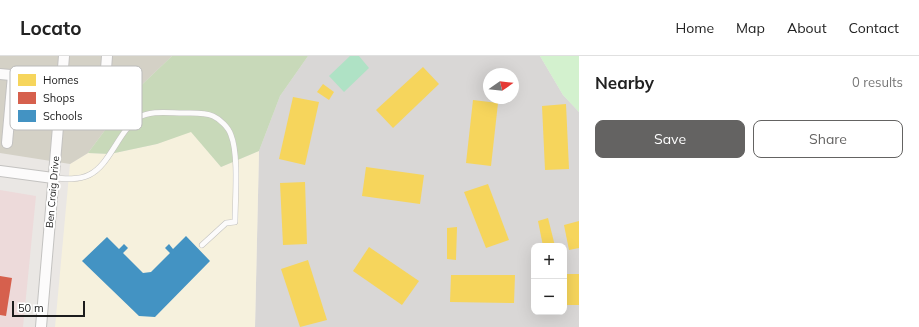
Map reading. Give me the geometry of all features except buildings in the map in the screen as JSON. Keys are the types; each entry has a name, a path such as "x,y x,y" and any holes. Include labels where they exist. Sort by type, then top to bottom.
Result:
{"street":[{"name":"Ben Craig Drive","path":"63,66 64,56"},
{"path":"106,66 107,56"},
{"path":"0,74 10,76"},
{"path":"7,143 10,110"},
{"name":"Ben Craig Drive","path":"41,327 57,130"},
{"path":"0,171 53,178"}],"lane":[{"path":"142,116 152,113 200,113 213,116 224,124 231,134 235,148 235,222 226,223 202,245"},
{"path":"53,178 74,179 89,175 100,166 125,130"}],"shaded area":[{"path":"0,56 172,56 142,85 142,66 10,66 10,130 105,130 88,153 70,164 0,153"},
{"path":"308,56 540,56 563,95 579,112 579,327 255,327 259,151 280,96"},
{"path":"191,131 221,167 259,151 255,327 55,327 70,164 88,153 110,154 157,144"},
{"path":"0,190 36,196 23,327 0,327"}],"green space":[{"path":"172,56 308,56 280,96 259,151 221,167 191,132 157,144 110,154 88,153 105,130 142,130 142,85"},
{"path":"350,56 359,56 369,68 344,92 329,76"},
{"path":"540,56 579,56 579,112 563,95"}]}
